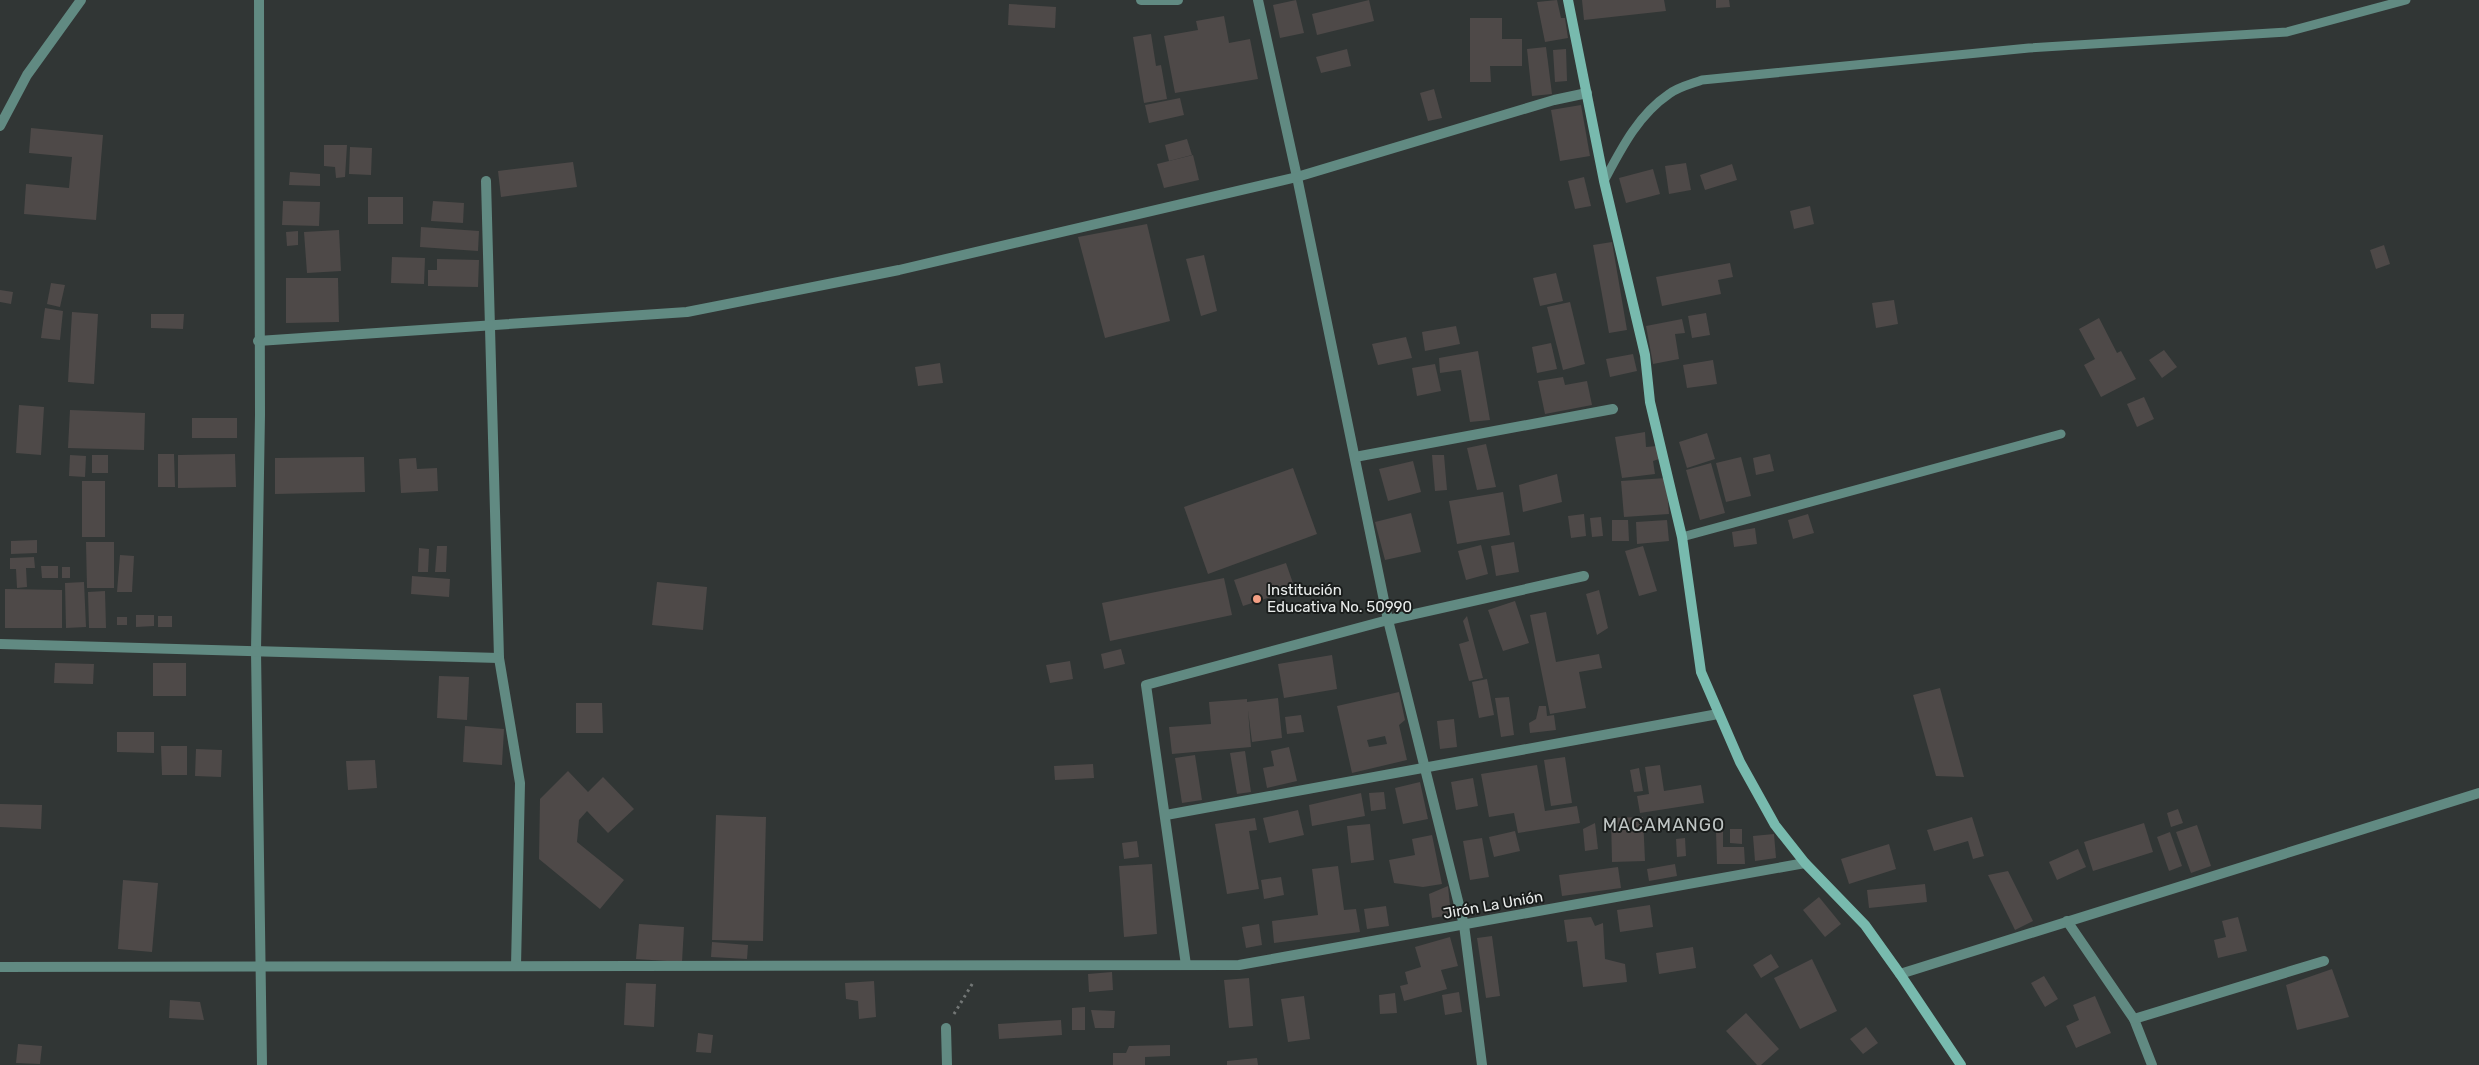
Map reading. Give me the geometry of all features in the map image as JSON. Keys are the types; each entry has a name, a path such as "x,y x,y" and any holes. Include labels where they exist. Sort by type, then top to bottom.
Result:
{"street":[{"path":"0,126 27,75 80,0"},
{"path":"260,0 258,341 260,414 256,651 262,1065"},
{"path":"1141,0 1178,0"},
{"path":"1258,0 1297,177 1388,620 1464,925 1482,1065"},
{"path":"1568,0 1604,181 1645,355 1650,402 1682,537 1701,672 1740,762 1775,825 1804,863 1864,926 1900,974 1961,1065"},
{"path":"258,341 687,312 900,270 1297,177 1554,100 1587,93"},
{"path":"486,181 499,658 520,783 516,966"},
{"path":"1355,457 1612,410"},
{"path":"1186,965 1146,685 1388,620 1584,576"},
{"path":"0,644 499,658"},
{"path":"1166,815 1718,714"},
{"path":"1900,974 2479,793"},
{"name":"Jirón La Unión","path":"0,967 1239,965 1804,863"},
{"path":"2067,921 2134,1019 2152,1065"},
{"path":"2134,1019 2324,961"},
{"path":"946,1028 947,1065"}],"lane":[{"path":"1604,181 1623,145 1644,115 1670,93 1702,80 2029,48 2287,32 2406,0"},
{"path":"1682,537 2061,434"}],"path":[{"path":"946,1028 984,966"}],"building":[{"path":"1296,0 1304,33 1280,38 1273,5"},
{"path":"1369,0 1374,21 1317,35 1312,14"},
{"path":"1557,0 1561,18 1565,18 1568,38 1545,42 1537,2"},
{"path":"1582,0 1664,0 1666,11 1584,20"},
{"path":"1716,0 1729,0 1730,7 1716,8"},
{"path":"1009,4 1056,7 1055,28 1008,25"},
{"path":"1224,16 1229,43 1250,39 1258,79 1175,93 1164,36 1198,30 1196,21"},
{"path":"1470,18 1502,18 1502,39 1522,39 1522,66 1490,66 1491,82 1470,82"},
{"path":"1151,34 1156,66 1161,65 1167,99 1144,103 1133,37"},
{"path":"1546,47 1552,94 1532,96 1527,49"},
{"path":"1347,49 1351,66 1321,73 1316,57"},
{"path":"1566,49 1567,81 1555,82 1553,50"},
{"path":"1434,89 1442,118 1428,121 1420,93"},
{"path":"1180,98 1184,115 1149,123 1145,105"},
{"path":"1581,105 1590,156 1560,161 1551,110"},
{"path":"31,128 103,135 96,220 24,214 26,184 69,188 72,157 29,153"},
{"path":"1187,139 1192,155 1169,161 1165,145"},
{"path":"324,145 347,145 345,177 336,178 335,167 324,166"},
{"path":"350,147 372,148 371,175 349,174"},
{"path":"1193,155 1199,180 1164,188 1157,164"},
{"path":"573,162 577,187 501,197 498,171"},
{"path":"1686,163 1691,190 1669,194 1665,166"},
{"path":"1732,164 1737,180 1705,190 1700,175"},
{"path":"1653,169 1660,194 1626,203 1619,178"},
{"path":"290,172 320,174 320,186 289,185"},
{"path":"1584,177 1591,206 1575,209 1568,181"},
{"path":"368,197 403,197 403,224 368,224"},
{"path":"283,201 320,202 319,226 282,225"},
{"path":"433,201 464,203 463,223 431,221"},
{"path":"1810,206 1814,224 1794,229 1790,211"},
{"path":"1147,224 1170,321 1105,338 1078,237"},
{"path":"421,227 479,231 478,251 420,247"},
{"path":"339,230 341,271 307,273 304,232"},
{"path":"298,231 298,245 287,246 286,232"},
{"path":"1612,242 1627,330 1609,333 1593,245"},
{"path":"2384,245 2390,264 2376,269 2370,250"},
{"path":"1204,255 1217,311 1201,316 1186,259"},
{"path":"392,257 425,258 424,284 391,283"},
{"path":"437,259 479,260 478,287 428,286 428,270 437,270"},
{"path":"1730,263 1733,277 1718,280 1721,294 1662,306 1656,277"},
{"path":"1556,273 1563,301 1540,306 1533,278"},
{"path":"286,278 338,278 339,322 286,323"},
{"path":"51,283 65,285 60,307 47,304"},
{"path":"0,290 13,292 11,304 0,302"},
{"path":"1894,300 1898,324 1876,328 1872,303"},
{"path":"1570,302 1585,364 1563,370 1547,307"},
{"path":"45,308 63,311 60,340 41,338"},
{"path":"72,312 98,314 94,384 68,382"},
{"path":"1706,313 1710,335 1692,338 1688,316"},
{"path":"151,314 184,314 183,329 151,328"},
{"path":"2099,318 2117,353 2121,351 2136,379 2101,397 2084,365 2095,359 2079,329"},
{"path":"1682,319 1685,333 1675,334 1679,359 1653,364 1646,326"},
{"path":"1456,326 1460,344 1425,351 1422,332"},
{"path":"1406,337 1412,358 1378,365 1372,344"},
{"path":"1551,343 1557,369 1537,373 1532,347"},
{"path":"2164,350 2177,367 2162,378 2149,360"},
{"path":"1478,351 1490,420 1470,422 1461,370 1440,373 1439,358"},
{"path":"1633,354 1637,371 1610,377 1606,359"},
{"path":"1713,360 1717,384 1687,388 1683,365"},
{"path":"940,363 943,383 918,386 915,367"},
{"path":"1435,364 1441,391 1417,396 1412,368"},
{"path":"1563,377 1565,385 1587,381 1592,405 1545,414 1538,381"},
{"path":"2144,397 2154,419 2137,427 2127,404"},
{"path":"19,405 44,407 41,455 16,453"},
{"path":"70,410 145,413 144,450 68,448"},
{"path":"192,418 237,418 237,438 192,438"},
{"path":"1645,432 1646,447 1657,446 1659,459 1653,461 1655,474 1622,478 1615,437"},
{"path":"1707,433 1715,459 1687,468 1679,442"},
{"path":"1486,444 1496,487 1477,490 1467,448"},
{"path":"158,454 174,454 175,487 158,487"},
{"path":"235,454 236,487 178,488 178,455"},
{"path":"1770,454 1774,471 1756,475 1753,458"},
{"path":"70,455 86,456 85,477 69,476"},
{"path":"92,455 108,455 108,473 92,473"},
{"path":"1432,455 1444,455 1447,490 1435,491"},
{"path":"364,457 365,492 275,494 275,458"},
{"path":"1741,457 1751,496 1726,502 1716,463"},
{"path":"416,458 417,469 437,468 438,491 401,493 399,459"},
{"path":"1413,461 1421,492 1388,501 1379,469"},
{"path":"1711,463 1725,513 1700,520 1686,470"},
{"path":"1293,468 1317,534 1208,574 1184,507"},
{"path":"1557,474 1562,502 1523,512 1519,485"},
{"path":"1666,478 1669,514 1624,517 1621,481"},
{"path":"82,481 105,481 105,537 82,537"},
{"path":"1503,492 1510,535 1457,544 1449,501"},
{"path":"1411,513 1421,552 1385,560 1375,522"},
{"path":"1584,514 1586,536 1571,538 1568,516"},
{"path":"1808,514 1814,533 1793,539 1788,520"},
{"path":"1601,517 1603,536 1592,537 1590,518"},
{"path":"1612,520 1628,520 1629,541 1612,541"},
{"path":"1667,520 1669,541 1637,544 1636,522"},
{"path":"1755,528 1757,544 1734,547 1732,532"},
{"path":"37,540 37,553 11,554 11,541"},
{"path":"86,542 114,542 114,588 87,588"},
{"path":"1514,542 1519,572 1496,576 1491,546"},
{"path":"1481,545 1488,574 1466,580 1458,551"},
{"path":"437,546 447,546 446,572 435,572"},
{"path":"1643,546 1657,591 1639,596 1625,551"},
{"path":"419,548 429,549 428,572 418,572"},
{"path":"120,555 134,556 132,592 117,592"},
{"path":"34,557 35,568 26,568 27,587 17,588 16,569 10,569 10,558"},
{"path":"1286,563 1295,589 1243,606 1234,580"},
{"path":"41,566 58,566 58,578 42,578"},
{"path":"62,567 70,567 70,578 62,578"},
{"path":"412,576 450,579 449,597 411,594"},
{"path":"1224,578 1232,615 1110,641 1102,603"},
{"path":"84,582 86,627 66,628 65,583"},
{"path":"657,582 707,587 703,630 652,625"},
{"path":"5,589 62,590 62,628 5,628"},
{"path":"1599,590 1608,628 1597,635 1586,594"},
{"path":"105,591 106,628 89,628 88,592"},
{"path":"1515,601 1529,643 1503,651 1488,610"},
{"path":"1546,612 1556,662 1599,654 1602,668 1579,672 1586,708 1550,714 1530,615"},
{"path":"136,615 154,615 154,626 136,627"},
{"path":"158,616 172,616 172,627 158,627"},
{"path":"1467,616 1483,678 1469,681 1459,644 1469,641 1463,621"},
{"path":"117,617 127,617 127,625 117,625"},
{"path":"1121,649 1125,664 1104,669 1101,654"},
{"path":"1332,655 1337,689 1284,698 1278,664"},
{"path":"1070,661 1073,679 1050,683 1046,665"},
{"path":"55,663 94,664 93,684 54,683"},
{"path":"153,663 186,663 186,696 153,696"},
{"path":"439,676 469,677 467,720 437,718"},
{"path":"1487,679 1494,715 1479,718 1472,682"},
{"path":"1940,688 1964,777 1936,776 1913,695"},
{"path":"1399,692 1405,720 1399,725 1407,760 1352,773 1337,706","holes":["1385,736 1387,744 1369,747 1367,740"]},
{"path":"1509,697 1514,735 1501,737 1495,698"},
{"path":"1278,698 1282,738 1252,742 1248,710 1251,747 1172,754 1169,727 1211,724 1209,702 1247,699 1247,702"},
{"path":"576,703 602,703 603,733 576,733"},
{"path":"1539,706 1546,706 1547,716 1554,715 1556,730 1530,733 1529,723 1536,719"},
{"path":"1301,715 1304,732 1287,734 1285,717"},
{"path":"1454,719 1457,747 1440,749 1437,721"},
{"path":"465,726 504,729 502,765 463,762"},
{"path":"117,732 154,732 154,753 117,752"},
{"path":"161,746 187,746 187,775 162,775"},
{"path":"1289,747 1297,781 1267,788 1263,768 1274,766 1271,751"},
{"path":"196,749 222,750 221,777 195,776"},
{"path":"1245,751 1251,792 1237,794 1230,753"},
{"path":"1195,755 1202,800 1182,803 1175,758"},
{"path":"1565,757 1572,803 1551,806 1544,760"},
{"path":"375,760 377,788 348,790 346,761"},
{"path":"1093,764 1094,778 1055,780 1054,766"},
{"path":"1537,765 1545,811 1577,806 1580,823 1518,833 1514,813 1489,817 1481,774"},
{"path":"1660,765 1664,791 1701,785 1704,803 1640,813 1637,796 1649,794 1645,767"},
{"path":"1639,768 1643,791 1634,792 1630,770"},
{"path":"568,771 588,792 603,777 634,809 608,833 587,811 579,820 577,842 624,880 600,909 539,859 540,799"},
{"path":"1473,778 1478,806 1456,810 1451,782"},
{"path":"1420,782 1428,819 1403,824 1395,788"},
{"path":"1384,792 1386,809 1371,811 1369,793"},
{"path":"1361,793 1365,816 1312,826 1309,805"},
{"path":"0,804 42,805 41,829 0,827"},
{"path":"2178,809 2183,823 2171,827 2167,813"},
{"path":"1298,810 1304,835 1269,843 1263,818"},
{"path":"716,815 766,817 763,941 712,940"},
{"path":"1643,817 1645,861 1612,862 1611,818"},
{"path":"1972,817 1984,856 1973,859 1968,841 1934,851 1927,830"},
{"path":"1255,818 1257,830 1249,831 1259,889 1227,894 1215,824"},
{"path":"1595,823 1598,849 1585,851 1583,829"},
{"path":"2144,823 2153,852 2093,871 2084,842"},
{"path":"1370,824 1374,860 1351,863 1347,826"},
{"path":"2197,825 2211,866 2191,873 2176,832"},
{"path":"1723,828 1723,847 1744,847 1745,864 1717,864 1716,831"},
{"path":"1730,829 1742,829 1742,844 1730,843"},
{"path":"1515,831 1520,851 1494,857 1489,837"},
{"path":"2170,832 2182,866 2169,871 2157,837"},
{"path":"1774,834 1776,858 1755,861 1753,836"},
{"path":"1432,835 1442,884 1423,887 1394,883 1389,860 1415,855 1412,839"},
{"path":"1482,838 1489,877 1470,880 1463,841"},
{"path":"1685,838 1686,856 1677,857 1676,839"},
{"path":"1137,841 1139,857 1124,859 1122,843"},
{"path":"1889,844 1896,869 1849,884 1841,859"},
{"path":"2078,849 2086,867 2057,880 2049,862"},
{"path":"1152,864 1157,934 1124,937 1119,866"},
{"path":"1675,864 1677,876 1649,881 1647,869"},
{"path":"1338,866 1344,910 1356,909 1360,932 1274,943 1272,921 1318,915 1312,869"},
{"path":"1618,867 1621,888 1562,896 1559,875"},
{"path":"2008,871 2033,921 2015,930 1988,875"},
{"path":"1281,877 1284,895 1264,899 1261,880"},
{"path":"123,880 158,883 152,952 118,949"},
{"path":"1925,884 1927,902 1869,908 1867,890"},
{"path":"1448,886 1451,915 1432,918 1429,894"},
{"path":"1819,897 1841,924 1825,937 1803,910"},
{"path":"1650,905 1653,927 1620,932 1617,910"},
{"path":"1386,906 1389,926 1367,929 1364,909"},
{"path":"1591,917 1595,926 1603,923 1605,959 1625,964 1627,982 1583,987 1577,941 1567,942 1564,920"},
{"path":"2238,917 2247,951 2218,958 2214,940 2226,937 2222,921"},
{"path":"639,924 684,927 682,962 636,959"},
{"path":"1259,924 1262,945 1246,948 1242,927"},
{"path":"1492,936 1500,996 1486,998 1477,938"},
{"path":"1450,937 1458,966 1441,970 1447,989 1404,1001 1400,986 1408,984 1405,972 1421,967 1415,947"},
{"path":"712,942 748,945 747,959 711,957"},
{"path":"1693,947 1696,968 1659,974 1656,953"},
{"path":"1771,954 1779,967 1761,978 1753,965"},
{"path":"1812,959 1837,1011 1800,1029 1774,978"},
{"path":"2332,969 2349,1017 2297,1030 2286,985"},
{"path":"1112,972 1113,990 1089,992 1088,974"},
{"path":"2044,976 2058,999 2045,1007 2031,983"},
{"path":"1249,978 1253,1026 1229,1028 1224,980"},
{"path":"874,981 876,1017 859,1019 858,1001 846,999 845,983"},
{"path":"626,983 656,984 654,1027 624,1025"},
{"path":"1459,992 1462,1012 1445,1015 1442,995"},
{"path":"1395,993 1397,1013 1380,1014 1379,995"},
{"path":"1304,996 1310,1039 1288,1042 1281,999"},
{"path":"2095,996 2111,1033 2076,1048 2066,1026 2079,1020 2073,1005"},
{"path":"170,1000 200,1002 204,1020 169,1018"},
{"path":"1085,1007 1085,1030 1072,1030 1072,1008"},
{"path":"1091,1010 1115,1011 1114,1028 1095,1028"},
{"path":"1746,1013 1779,1049 1761,1065 1757,1065 1726,1031"},
{"path":"1061,1020 1062,1035 999,1039 998,1024"},
{"path":"1866,1027 1878,1043 1863,1054 1850,1039"},
{"path":"698,1033 713,1035 711,1053 696,1052"},
{"path":"18,1044 42,1046 40,1064 16,1063"},
{"path":"1170,1045 1170,1056 1145,1057 1145,1065 1113,1065 1113,1053 1126,1053 1129,1046"},
{"path":"1257,1058 1258,1065 1227,1065 1227,1061"}],"place":[{"name":"Institución Educativa No. 50990","path":"1257,599"}],"district":[{"name":"MACAMANGO","path":"1664,825"}]}
